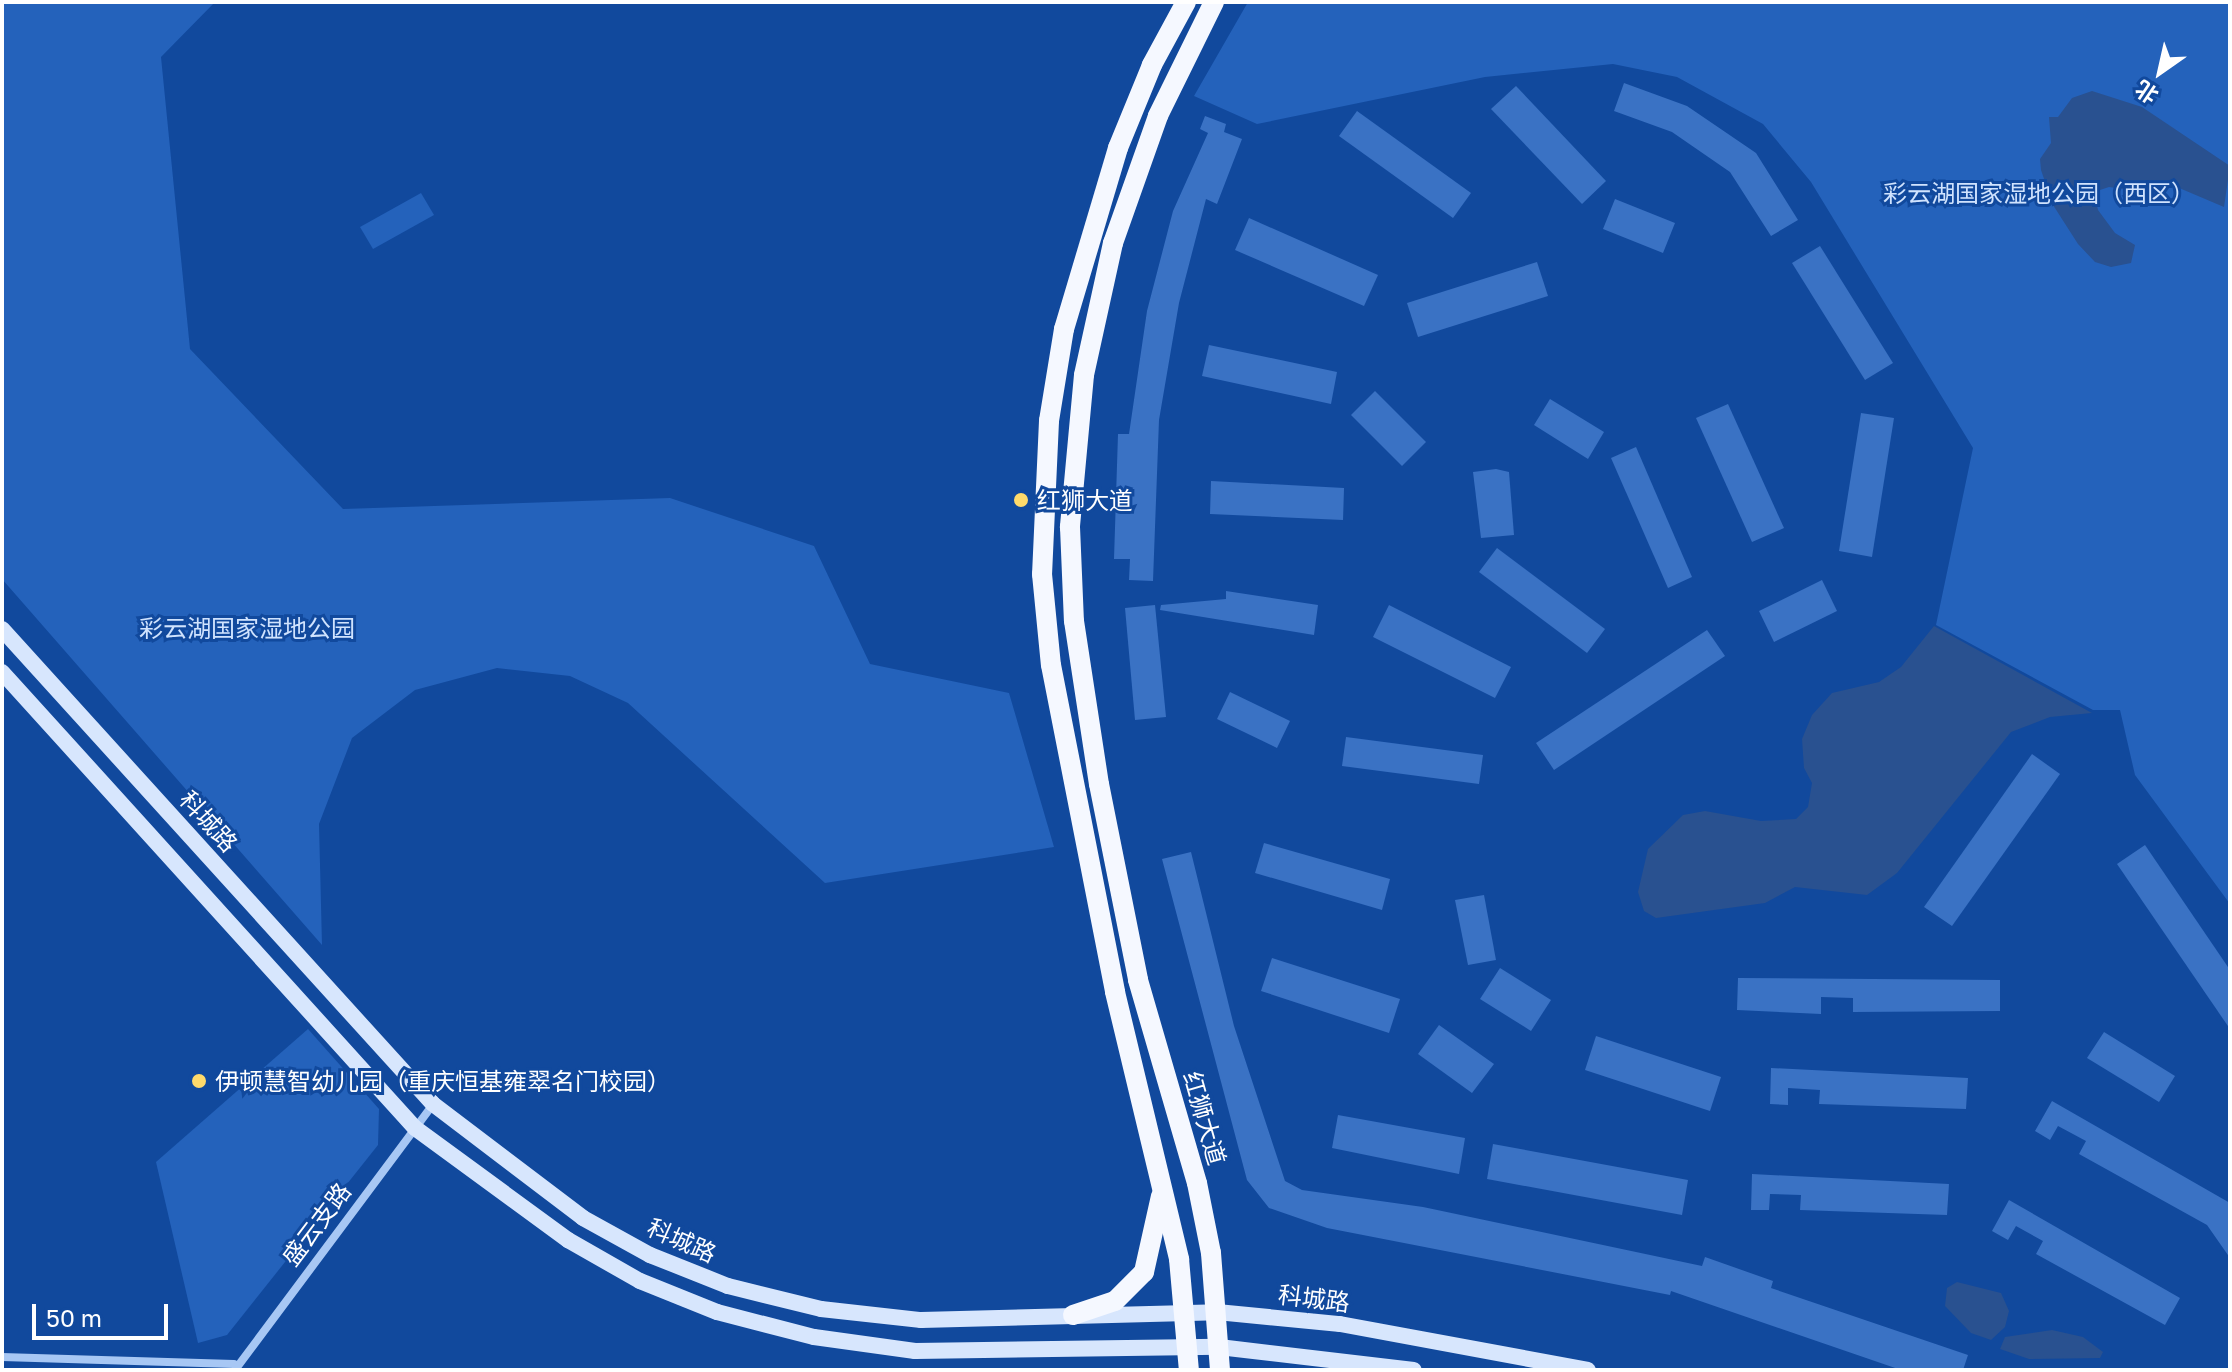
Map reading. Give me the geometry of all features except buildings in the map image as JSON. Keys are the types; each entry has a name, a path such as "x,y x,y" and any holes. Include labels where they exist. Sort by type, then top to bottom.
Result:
{"main road":[{"path":"1186,2 1152,65 1118,148 1064,329 1049,421 1042,574 1051,665 1115,992 1163,1184 1186,1312 1189,1370"},
{"name":"红狮大道","path":"1214,2 1158,116 1113,243 1084,375 1070,527 1074,621 1099,784 1138,980 1197,1183 1217,1312 1220,1370"},
{"name":"科城路","path":"2,629 433,1104 583,1218 650,1255 728,1286 821,1309 921,1320 1217,1312 1340,1324 1588,1370"},
{"path":"2,672 415,1128 568,1240 640,1281 717,1312 814,1337 915,1351 1219,1347 1414,1370"},
{"path":"1073,1315 1115,1301 1144,1272 1163,1184"}],"street":[{"name":"盛云支路","path":"235,1367 433,1104"},
{"path":"2,1357 235,1367"}],"green space":[{"name":"彩云湖国家湿地公园","path":"2,2 215,2 161,57 190,349 343,509 670,498 814,546 870,664 1009,693 1054,847 825,883 628,703 570,676 497,668 415,690 352,738 319,824 322,945 2,579"},
{"name":"彩云湖国家湿地公园（西区）","path":"1248,2 2230,2 2230,904 2135,775 2120,710 2093,710 1936,625 1973,448 1811,182 1763,124 1677,77 1613,64 1485,77 1257,124 1194,96"},
{"path":"421,193 434,215 373,249 360,227"},
{"path":"308,1029 379,1109 378,1145 227,1335 198,1343 156,1162"}],"shaded area":[{"path":"2092,91 2142,107 2230,166 2224,207 2165,182 2140,182 2130,190 2109,187 2094,192 2098,210 2115,233 2135,245 2131,263 2111,267 2095,262 2078,244 2053,205 2041,170 2040,159 2051,143 2049,117 2058,117 2072,98"},
{"path":"1934,626 2092,713 2050,717 2011,732 1897,873 1867,895 1795,887 1765,903 1656,918 1644,911 1638,892 1648,849 1683,815 1705,811 1761,821 1796,819 1808,807 1812,783 1804,768 1802,739 1812,715 1832,693 1879,682 1901,667"},
{"path":"1957,1282 2001,1293 2009,1311 2005,1327 1991,1340 1971,1333 1945,1306 1947,1288"},
{"path":"2052,1330 2083,1337 2103,1352 2100,1358 2029,1359 2000,1349 2005,1337"}],"place":[{"name":"红狮大道","path":"1021,500"},
{"name":"伊顿慧智幼儿园（重庆恒基雍翠名门校园）","path":"199,1081"}]}
